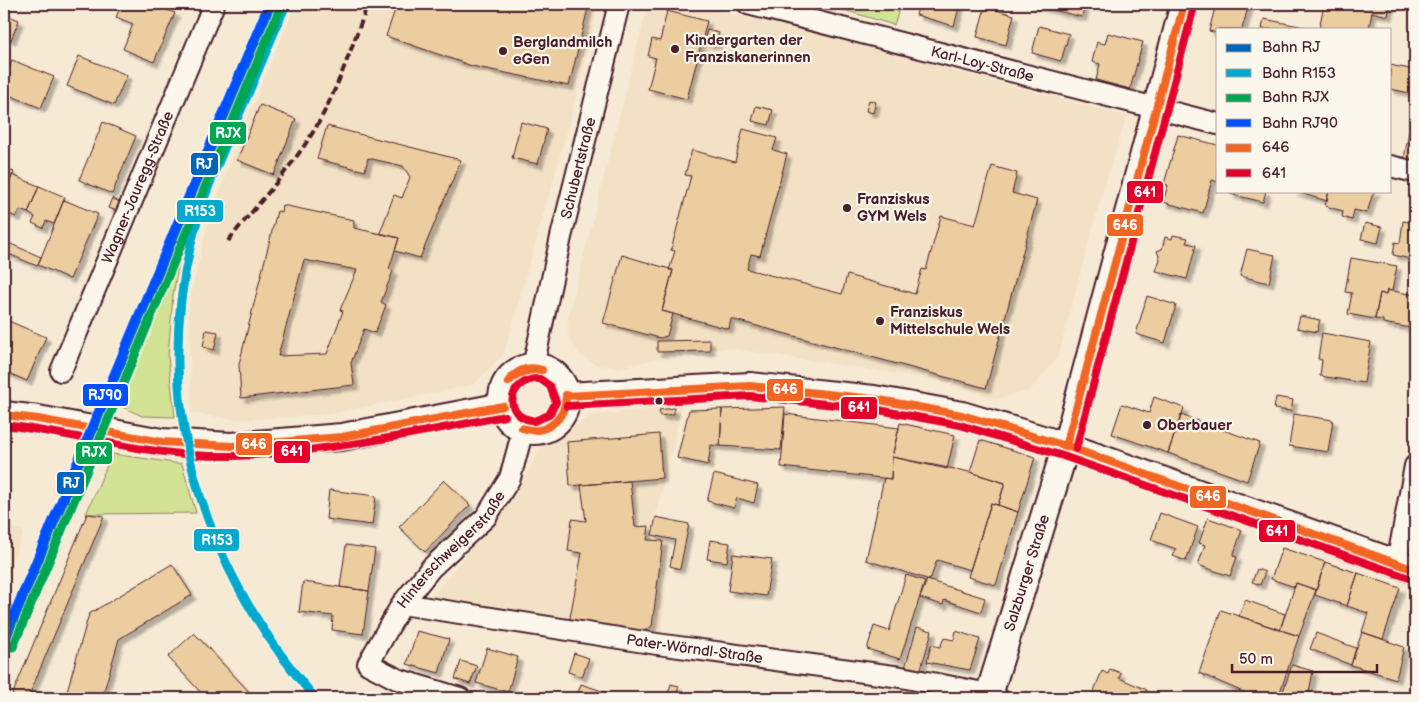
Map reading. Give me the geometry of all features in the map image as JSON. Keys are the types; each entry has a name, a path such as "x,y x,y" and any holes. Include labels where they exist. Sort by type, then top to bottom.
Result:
{"main road":[{"name":"Salzburger Straße","path":"992,697 1066,446 1118,254 1154,109 1184,4"},
{"path":"533,367 553,374 561,383 566,396 565,405 556,422 536,431 523,430 507,417 502,406 505,386 515,373 533,367"},
{"path":"566,396 750,386 874,399 962,415 1066,446 1406,567"},
{"path":"4,415 38,419 162,442 231,446 342,437 502,406"}],"street":[{"name":"Wagner-Jauregg-Straße","path":"61,371 214,4"},
{"name":"Schubertstraße","path":"533,367 561,237 619,4"},
{"name":"Karl-Loy-Straße","path":"748,4 1216,124"},
{"path":"1392,166 1415,172"},
{"name":"Hinterschweigerstraße","path":"460,698 397,679 368,664 402,604 431,568 486,517 510,478 523,430"},
{"path":"1406,567 1415,466"},
{"name":"Pater-Wörndl-Straße","path":"402,604 657,644 900,677 992,697"}],"shaded area":[{"path":"296,4 599,4 568,128 504,354 473,385 331,414 239,420 191,413 189,303 207,226 244,126"},
{"name":"Franziskus GYM Wels","path":"648,4 688,4 793,28 1127,116 1100,200 1058,357 1030,390 996,399 937,380 729,348 671,355 619,368 597,365 580,355 568,336 568,317"},
{"path":"682,406 651,535 671,540 661,638 563,624 430,598 511,501 543,444 593,415"},
{"path":"4,523 24,532 4,581"}],"green space":[{"path":"824,4 901,4 894,25"},
{"path":"185,229 173,295 168,357 175,417 142,416 118,405"},
{"path":"112,454 182,464 196,513 86,514"}],"building":[{"path":"122,4 134,4 141,7 142,4 152,4 175,13 154,62 123,49 133,24 116,17"},
{"name":"Berglandmilch eGen","path":"397,4 589,4 569,86 472,66 386,36"},
{"path":"919,4 960,4 954,26 916,15"},
{"path":"1029,4 1085,4 1082,17"},
{"path":"1216,4 1249,4 1242,28 1216,28 1216,33 1209,31"},
{"path":"1324,4 1390,4 1388,16 1372,12 1369,28 1319,28"},
{"path":"985,7 1014,15 1006,45 977,37"},
{"name":"Kindergarten der Franziskanerinnen","path":"667,11 707,21 687,99 648,89 656,58 648,56 652,39 660,41"},
{"path":"4,14 19,20 11,40 4,36"},
{"path":"1264,19 1309,28 1262,28"},
{"path":"1039,26 1069,34 1061,61 1032,53"},
{"path":"707,30 719,33 716,45 704,42"},
{"path":"1108,33 1143,42 1130,89 1096,80 1100,64 1092,62 1097,42 1105,44"},
{"path":"79,56 127,75 114,105 67,86"},
{"path":"12,60 54,77 41,108 4,93 4,81"},
{"path":"1392,65 1415,70 1415,94 1392,89"},
{"path":"869,100 876,102 873,113 866,111"},
{"path":"260,105 296,119 274,175 237,160"},
{"path":"756,106 773,110 769,125 752,121"},
{"path":"1412,115 1415,116 1415,161 1404,159"},
{"path":"103,122 136,136 112,194 79,180"},
{"path":"521,122 547,129 538,164 512,158"},
{"path":"327,126 461,160 420,258 395,251 399,238 380,233 394,195 402,198 410,177 403,166 368,158 365,171 317,159"},
{"path":"743,129 777,138 773,150 787,154 760,256 751,254 747,269 842,294 847,275 915,294 922,269 926,270 941,216 975,225 992,166 1017,173 1012,193 1037,200 986,388 731,319 729,329 662,311 673,270 669,270 675,251 671,250 691,176 685,175 692,150 735,162"},
{"path":"1178,135 1216,144 1216,181 1212,180 1203,213 1163,202 1168,185 1164,184"},
{"path":"4,168 14,172 4,195"},
{"path":"12,175 39,186 28,213 20,210 16,217 5,212 8,204 4,202 4,195"},
{"path":"39,186 65,197 54,224 46,221 43,228 32,223 35,217 28,213"},
{"path":"1231,192 1266,192 1263,202 1230,194"},
{"path":"1296,192 1329,192 1327,201"},
{"path":"1329,192 1375,192 1372,196 1367,213 1354,210 1352,220 1342,217 1343,211 1325,206"},
{"path":"112,198 121,203 118,211 108,208"},
{"path":"64,200 98,214 70,279 38,265"},
{"path":"282,205 354,220 354,228 399,238 389,269 393,271 381,302 386,305 375,333 364,329 351,363 354,385 241,398 239,364 277,211 281,212","holes":["304,260 357,270 340,310 343,311 327,354 278,356"]},
{"path":"1403,221 1415,223 1415,266 1411,266 1411,259 1393,255 1395,242 1400,243"},
{"path":"1365,223 1382,227 1378,243 1361,239"},
{"path":"1173,235 1188,238 1186,243 1196,245 1187,279 1156,271 1160,259 1157,251 1162,249 1165,237 1172,239"},
{"path":"4,241 41,257 37,266 4,252"},
{"path":"1247,249 1275,255 1269,283 1240,276"},
{"path":"622,255 673,270 662,311 673,314 667,336 660,338 603,323"},
{"path":"1351,258 1397,266 1392,291 1387,290 1386,295 1380,293 1375,319 1348,314 1352,293 1345,292"},
{"path":"1387,290 1415,295 1411,328 1383,323 1383,320 1375,319 1380,293 1386,295"},
{"path":"1147,296 1176,305 1165,343 1136,334"},
{"path":"1300,316 1320,320 1317,332 1297,328"},
{"path":"4,319 46,337 27,381 4,371"},
{"path":"206,330 218,332 214,350 203,347"},
{"path":"1322,333 1371,342 1364,383 1320,376 1322,360 1318,359"},
{"path":"710,340 710,351 657,352 657,341"},
{"name":"Oberbauer","path":"1154,397 1184,408 1168,453 1112,434 1122,404 1149,413"},
{"path":"1276,397 1293,400 1291,411 1274,409"},
{"path":"785,407 781,450 720,446 722,409"},
{"path":"674,408 674,414 660,416 659,410"},
{"path":"722,409 720,446 711,445 708,465 677,458 689,410"},
{"path":"785,414 899,428 892,457 891,479 781,467"},
{"path":"1294,414 1333,420 1328,452 1289,446"},
{"path":"1181,415 1260,443 1247,481 1168,453"},
{"path":"900,423 955,435 947,469 892,457"},
{"path":"659,434 662,478 570,486 567,442"},
{"path":"980,440 1035,457 1018,512 998,505 1005,483 970,472"},
{"path":"892,457 970,472 1005,483 998,505 991,503 970,570 937,560 930,580 866,560 884,478 891,479"},
{"path":"714,474 758,485 754,503 737,498 734,508 707,501"},
{"path":"444,480 470,505 425,552 399,527"},
{"path":"630,481 635,527 649,526 647,540 663,541 652,626 640,634 569,623 582,553 568,551 572,519 586,521 581,485"},
{"path":"329,490 376,496 372,525 326,519"},
{"path":"991,503 1018,512 996,585 968,577"},
{"path":"1160,513 1198,527 1186,561 1173,556 1176,549 1151,540"},
{"path":"87,514 104,516 28,698 11,698"},
{"path":"656,517 689,524 680,569 670,566 675,540 652,535"},
{"path":"1208,518 1242,530 1233,556 1237,557 1230,576 1198,565 1205,545 1199,543"},
{"path":"710,540 730,543 727,562 707,559"},
{"path":"346,545 375,549 369,591 340,587"},
{"path":"1282,548 1325,562 1316,590 1296,583 1295,587 1271,579"},
{"path":"733,554 772,559 766,596 728,591"},
{"path":"1325,562 1358,573 1347,606 1315,595"},
{"path":"172,564 192,595 119,639 102,698 65,698 89,614"},
{"path":"1257,569 1265,572 1260,585 1252,582"},
{"path":"1358,573 1400,588 1383,639 1362,632 1368,613 1347,606"},
{"path":"906,575 925,581 900,659 867,649 874,626 889,631"},
{"path":"927,580 985,598 981,612 944,600 943,605 920,598"},
{"path":"303,582 369,591 363,634 332,630 333,616 299,612"},
{"path":"1296,583 1316,590 1299,636 1280,630"},
{"path":"1245,600 1285,614 1280,630 1239,616"},
{"path":"1221,610 1299,636 1278,698 1257,698 1199,673"},
{"path":"917,627 932,631 919,675 904,671"},
{"path":"417,631 449,639 439,673 407,664"},
{"path":"956,631 980,639 970,670 927,662 931,645 940,647 944,638 954,640"},
{"path":"1362,632 1404,647 1396,679 1351,665"},
{"path":"194,633 255,698 206,698 168,657"},
{"path":"1316,633 1356,648 1351,665 1310,649"},
{"path":"487,648 518,657 508,692 476,683"},
{"path":"574,653 589,658 582,677 568,672"},
{"path":"461,661 477,666 470,684 455,679"},
{"path":"1292,665 1313,671 1308,698 1281,698"},
{"path":"1110,669 1121,673 1119,678 1147,690 1144,698 1091,698 1102,671 1108,674"},
{"path":"581,684 611,694 609,698 576,698"},
{"path":"671,684 679,686 675,698 667,697"}],"railway":[{"path":"228,241 289,167 320,120 334,92 368,4"}],"rail line":[{"name":"RJ","path":"4,643 271,4"},
{"name":"R153","path":"286,4 214,173 197,221 183,286 178,350 182,413 194,474 214,534 241,591 275,646 315,698"},
{"name":"RJ90","path":"13,616 267,8"},
{"name":"RJX","path":"13,647 280,8"}],"transit line":[{"name":"646","path":"1066,446 1184,4"},
{"name":"641","path":"1076,449 1194,7"},
{"name":"646","path":"508,382 515,374 524,370 532,368 542,370"},
{"name":"646","path":"508,382 524,372 542,370"},
{"name":"641","path":"531,420 522,417 516,411 513,397 516,390 522,384 530,380 540,379 550,386 556,402 549,415 534,421"},
{"name":"646","path":"566,396 750,386 874,399 962,415 1066,446 1415,570"},
{"name":"646","path":"522,428 539,430 553,424 562,412 566,395"},
{"name":"641","path":"567,406 750,396 873,409 960,425 1063,456 1412,579"},
{"name":"646","path":"4,415 38,419 162,442 231,446 342,437 503,406"},
{"name":"641","path":"4,425 175,453 203,456 232,456 335,447 505,416"}],"place":[{"name":"Kindergarten der Franziskanerinnen","path":"675,49"},
{"name":"Berglandmilch eGen","path":"503,51"},
{"name":"Franziskus GYM Wels","path":"847,208"},
{"name":"Franziskus Mittelschule Wels","path":"880,321"},
{"name":"Oberbauer","path":"1147,425"}]}
